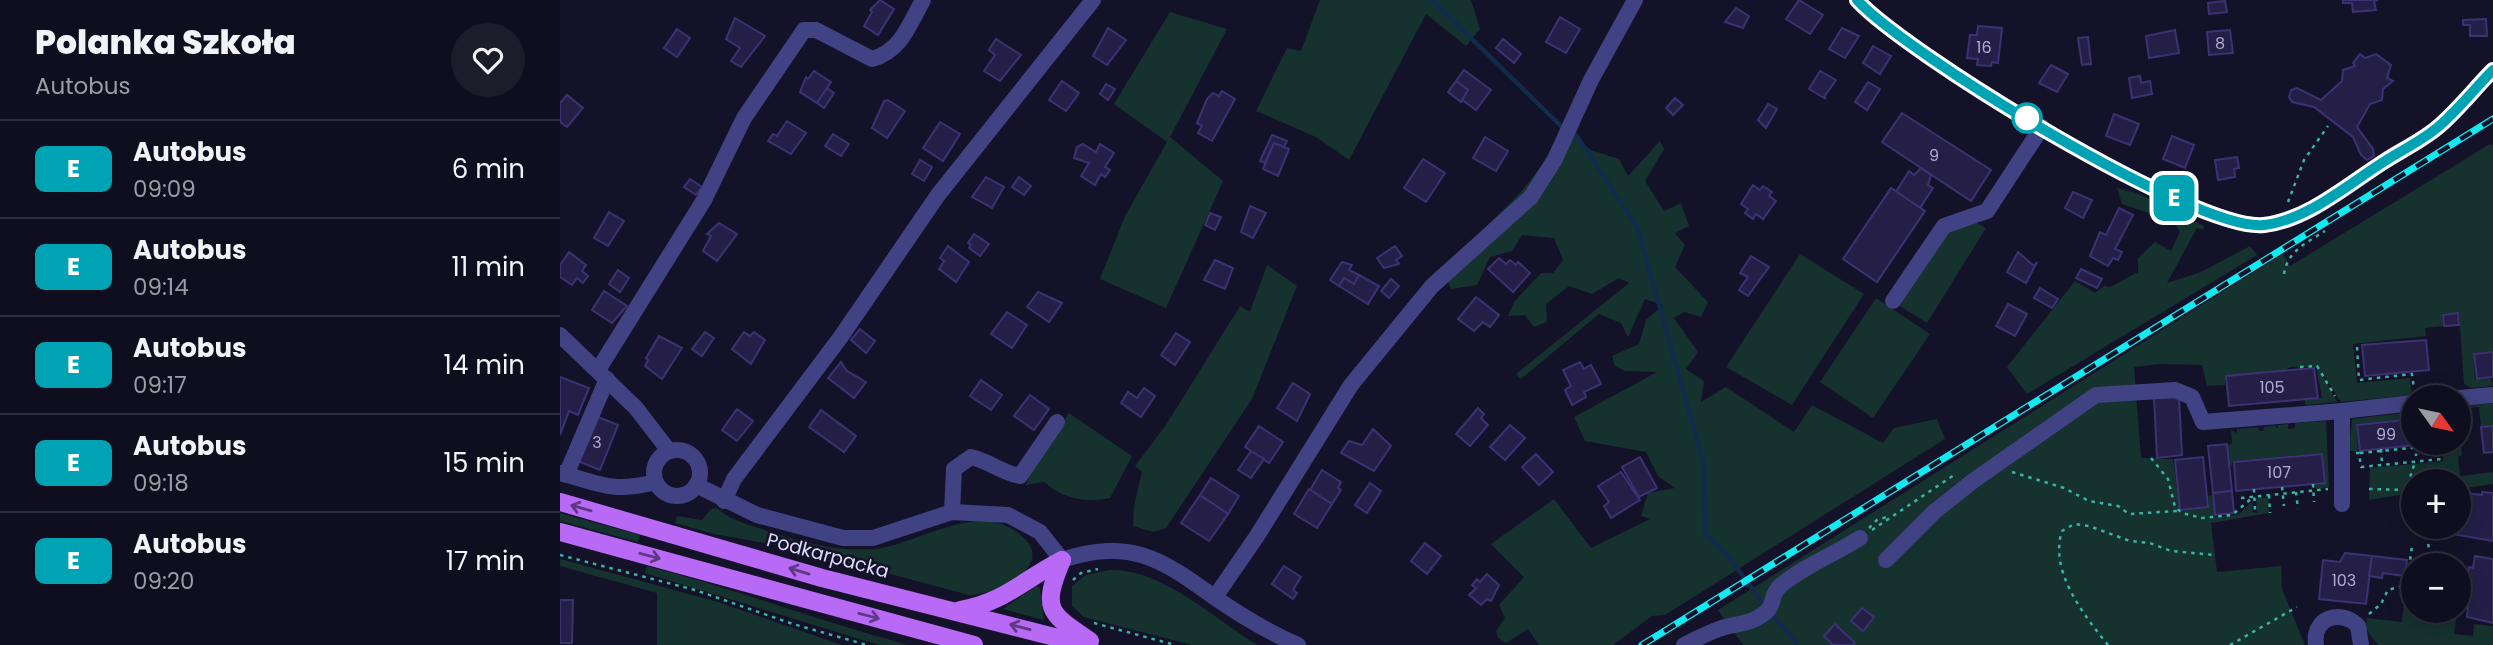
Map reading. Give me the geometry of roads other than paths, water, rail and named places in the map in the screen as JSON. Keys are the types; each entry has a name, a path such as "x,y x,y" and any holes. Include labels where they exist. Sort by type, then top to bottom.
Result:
{"main road":[{"name":"Podkarpacka","path":"560,502 822,578 957,610 1086,645"},
{"path":"560,531 974,645"},
{"path":"957,610 999,600 1039,572 1062,560"},
{"path":"1062,560 1051,585 1052,604 1058,621 1096,645"},
{"path":"920,630 936,645"}],"street":[{"path":"656,482 627,489 601,486 563,474 602,375 704,200 744,118 804,30 816,30 872,59 888,55 896,47 923,0"},
{"path":"724,501 734,479 840,338 938,195 1093,0"},
{"path":"1215,597 1257,536 1351,385 1432,285 1531,197 1555,159 1591,80 1635,0"},
{"path":"1857,0 1913,46 2042,127 2204,212 2245,225 2264,225 2287,220 2315,205 2438,128 2493,70"},
{"path":"1893,301 1944,226 1987,211 2042,127"},
{"path":"560,335 636,408 669,451"},
{"path":"1885,560 1934,512 2096,395 2175,390 2192,397 2203,422 2401,400"},
{"path":"2471,397 2493,395"},
{"path":"2341,407 2351,453 2342,504"},
{"path":"952,512 954,469 971,457 988,461 1007,474 1020,476 1057,422"},
{"path":"683,450 695,458 700,472 696,485 679,496 665,493 656,482 657,461 669,451 683,450"},
{"path":"696,485 724,501 792,527 843,538 873,538 952,512 1008,515 1030,524 1049,540 1062,560 1097,551 1137,553 1159,559 1215,597 1298,645"},
{"path":"1684,645 1719,628 1746,624 1768,610 1773,594 1780,586 1814,563 1860,538"},
{"path":"2316,645 2317,629 2329,618 2345,617 2358,626 2361,645"}],"waterway":[{"path":"1432,0 1562,127"},
{"path":"1576,135 1637,227 1704,464 1705,533 1731,560 1765,606"},
{"path":"1771,613 1797,645"}],"railway":[{"path":"1642,645 2493,119"}]}
